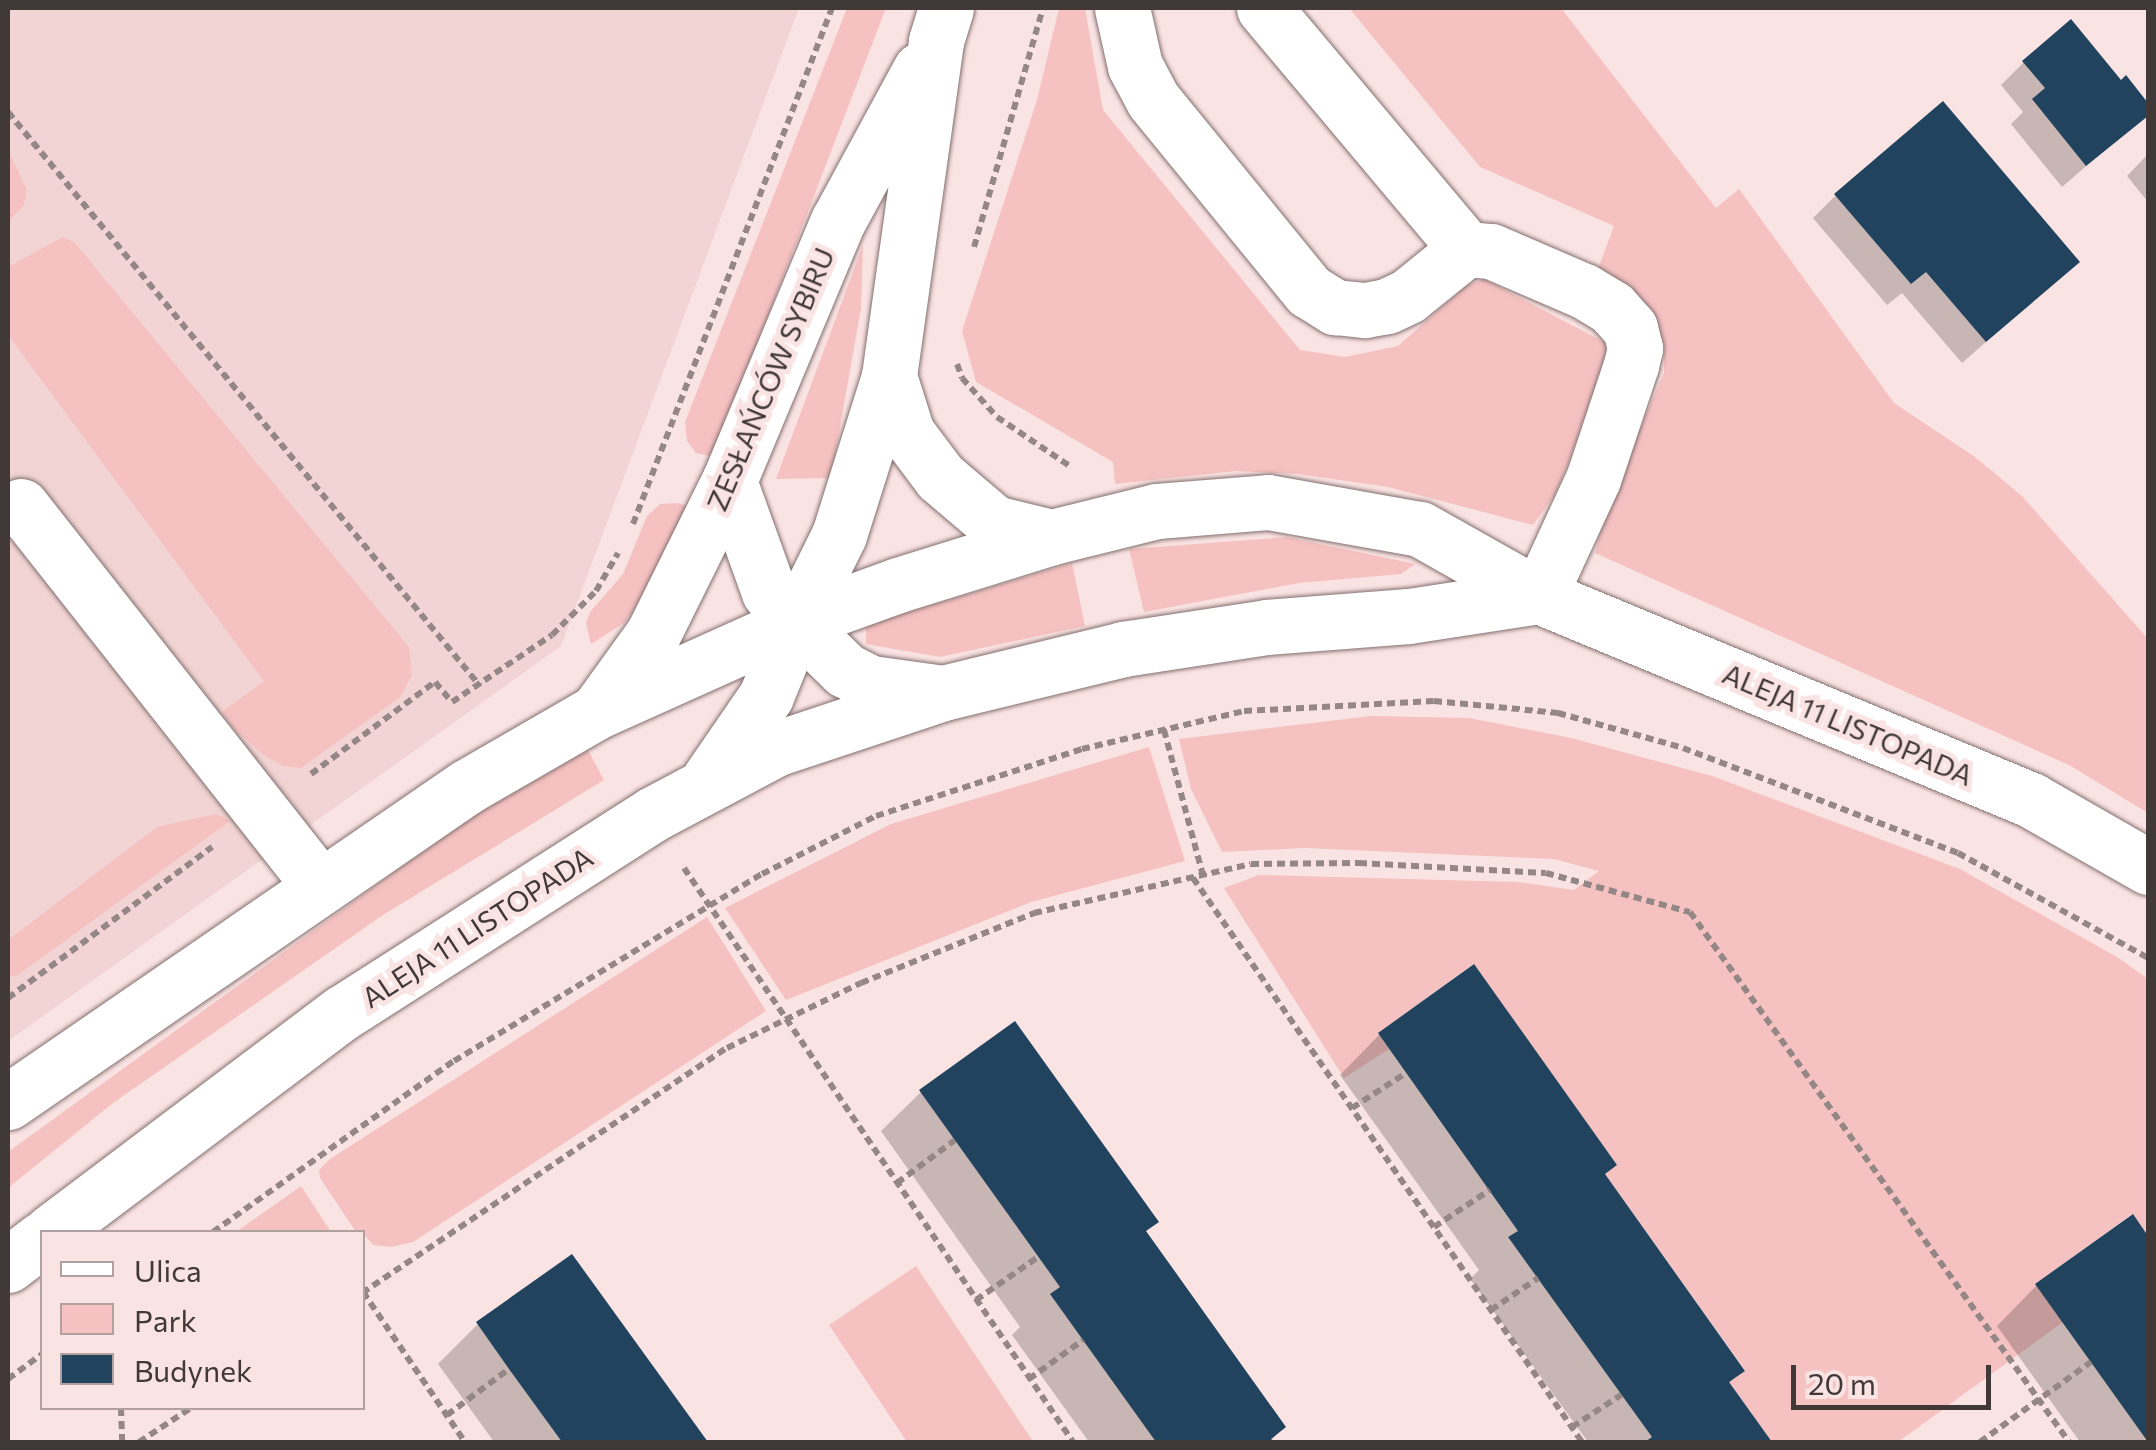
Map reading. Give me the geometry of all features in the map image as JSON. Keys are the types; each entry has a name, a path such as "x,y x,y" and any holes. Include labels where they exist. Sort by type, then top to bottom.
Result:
{"street":[{"path":"1122,8 1135,66 1153,100 1309,290 1335,307 1365,310 1387,306 1408,296 1466,249 1491,251 1584,291 1612,308 1630,328 1635,348 1593,479 1539,596"},
{"path":"1264,8 1466,249"},
{"name":"ZESŁAŃCÓW SYBIRU","path":"708,782 766,696 796,622 839,535 888,376 941,24"},
{"name":"ZESŁAŃCÓW SYBIRU","path":"596,712 653,634 728,481 838,221 941,24"},
{"name":"ZESŁAŃCÓW SYBIRU","path":"888,376 907,433 940,476 994,523 1052,537"},
{"name":"ALEJA 11 LISTOPADA","path":"728,481 769,592 796,622 845,670 871,682 944,693"},
{"name":"ALEJA 11 LISTOPADA","path":"8,1102 468,786 596,712 796,622 1052,537 1157,512 1268,502 1420,529 1539,596 2030,800 2148,867"},
{"path":"22,506 319,885"},
{"name":"ALEJA 11 LISTOPADA","path":"54,1230 342,1013 708,782 775,748 944,693 1123,649 1266,627 1410,616 1539,596"},
{"path":"8,1266 40,1241"}],"path":[{"path":"8,112 480,686 552,635 596,590 627,540 832,8"},
{"path":"969,266 1043,8"},
{"path":"952,352 962,378 997,418 1082,474"},
{"path":"217,1230 454,1061 710,905 876,816 1082,749 1244,710 1434,701 1558,713 1683,748 1958,853 2148,958"},
{"path":"1164,730 1202,876"},
{"path":"365,1291 728,1048 860,983 1034,914 1251,864 1359,863 1546,874 1690,912 2069,1442"},
{"path":"680,864 1072,1442"},
{"path":"1193,878 1582,1442"},
{"path":"1352,1108 1406,1073"},
{"path":"897,1184 954,1140"},
{"path":"1434,1227 1490,1190"},
{"path":"976,1300 1038,1257"},
{"path":"1491,1310 1538,1278"},
{"path":"365,1295 465,1442"},
{"path":"1029,1379 1083,1340"},
{"path":"8,1379 40,1355"},
{"path":"1980,1442 2091,1362"},
{"path":"447,1415 510,1369"},
{"path":"1572,1427 1621,1395"},
{"path":"121,1410 122,1442"},
{"path":"139,1442 188,1410"}],"shaded area":[{"path":"8,8 799,8 561,646 8,1041"}],"green space":[{"path":"847,8 886,8 714,457 696,453 687,441 685,422"},
{"path":"1059,8 1085,8 1103,110 1300,350 1345,357 1398,346 1466,286 1484,279 1606,343 1605,367 1582,431 1555,494 1533,525 1388,487 1298,474 1236,471 1115,484 1113,462 976,382 962,331 1037,100"},
{"path":"1349,8 1561,8 1716,208 1739,189 1894,403 1975,457 2022,496 2148,639 2148,813 2069,765 1595,553 1607,505 1664,373 1664,346 1652,313 1597,272 1614,226 1480,167"},
{"path":"8,150 27,190 24,205 8,222"},
{"path":"63,237 75,243 409,647 412,675 400,697 301,768 283,766 265,756 234,729 222,712 264,681 8,335 8,267"},
{"path":"863,245 861,308 831,478 776,479"},
{"path":"660,504 692,507 661,577 624,623 591,644 586,623 590,612 623,574 647,516"},
{"path":"1287,537 1415,564 1401,574 1299,583 1144,612 1129,549"},
{"path":"1072,563 1085,626 940,657 866,644 866,625"},
{"path":"1371,716 1469,718 1571,738 1712,776 1960,869 2117,957 2148,979 2148,1236 2132,1214 2035,1284 2063,1322 1898,1442 1772,1442 1729,1382 1745,1370 1605,1174 1617,1165 1473,964 1378,1033 1389,1049 1344,1078 1224,888 1259,875 1518,882 1574,890 1599,871 1554,859 1304,848 1222,852 1191,789 1179,739"},
{"path":"1149,747 1185,861 1031,902 786,1000 725,908 891,824"},
{"path":"588,750 604,780 383,915 113,1103 8,1188 8,1152 465,821"},
{"path":"216,814 230,821 15,977 8,975 8,940 157,827"},
{"path":"707,917 766,1011 413,1242 391,1247 373,1245 365,1230 355,1230 320,1178 319,1170 330,1159"},
{"path":"301,1186 330,1230 239,1230"},
{"path":"916,1266 1032,1440 907,1442 829,1325"}],"building":[{"path":"2071,19 2121,80 2126,75 2148,103 2148,116 2086,166 2032,99 2045,88 2022,61"},
{"path":"1943,101 2080,262 1986,342 1926,272 1911,284 1834,194"},
{"path":"1474,964 1617,1165 1605,1174 1745,1371 1729,1382 1772,1442 1645,1442 1652,1437 1508,1237 1518,1231 1378,1033"},
{"path":"1015,1021 1159,1222 1146,1231 1286,1427 1271,1439 1274,1442 1156,1442 1050,1294 1060,1287 919,1090"},
{"path":"2133,1214 2148,1236 2148,1442 2035,1284"},
{"path":"572,1254 708,1442 562,1442 509,1369 476,1322"}]}
